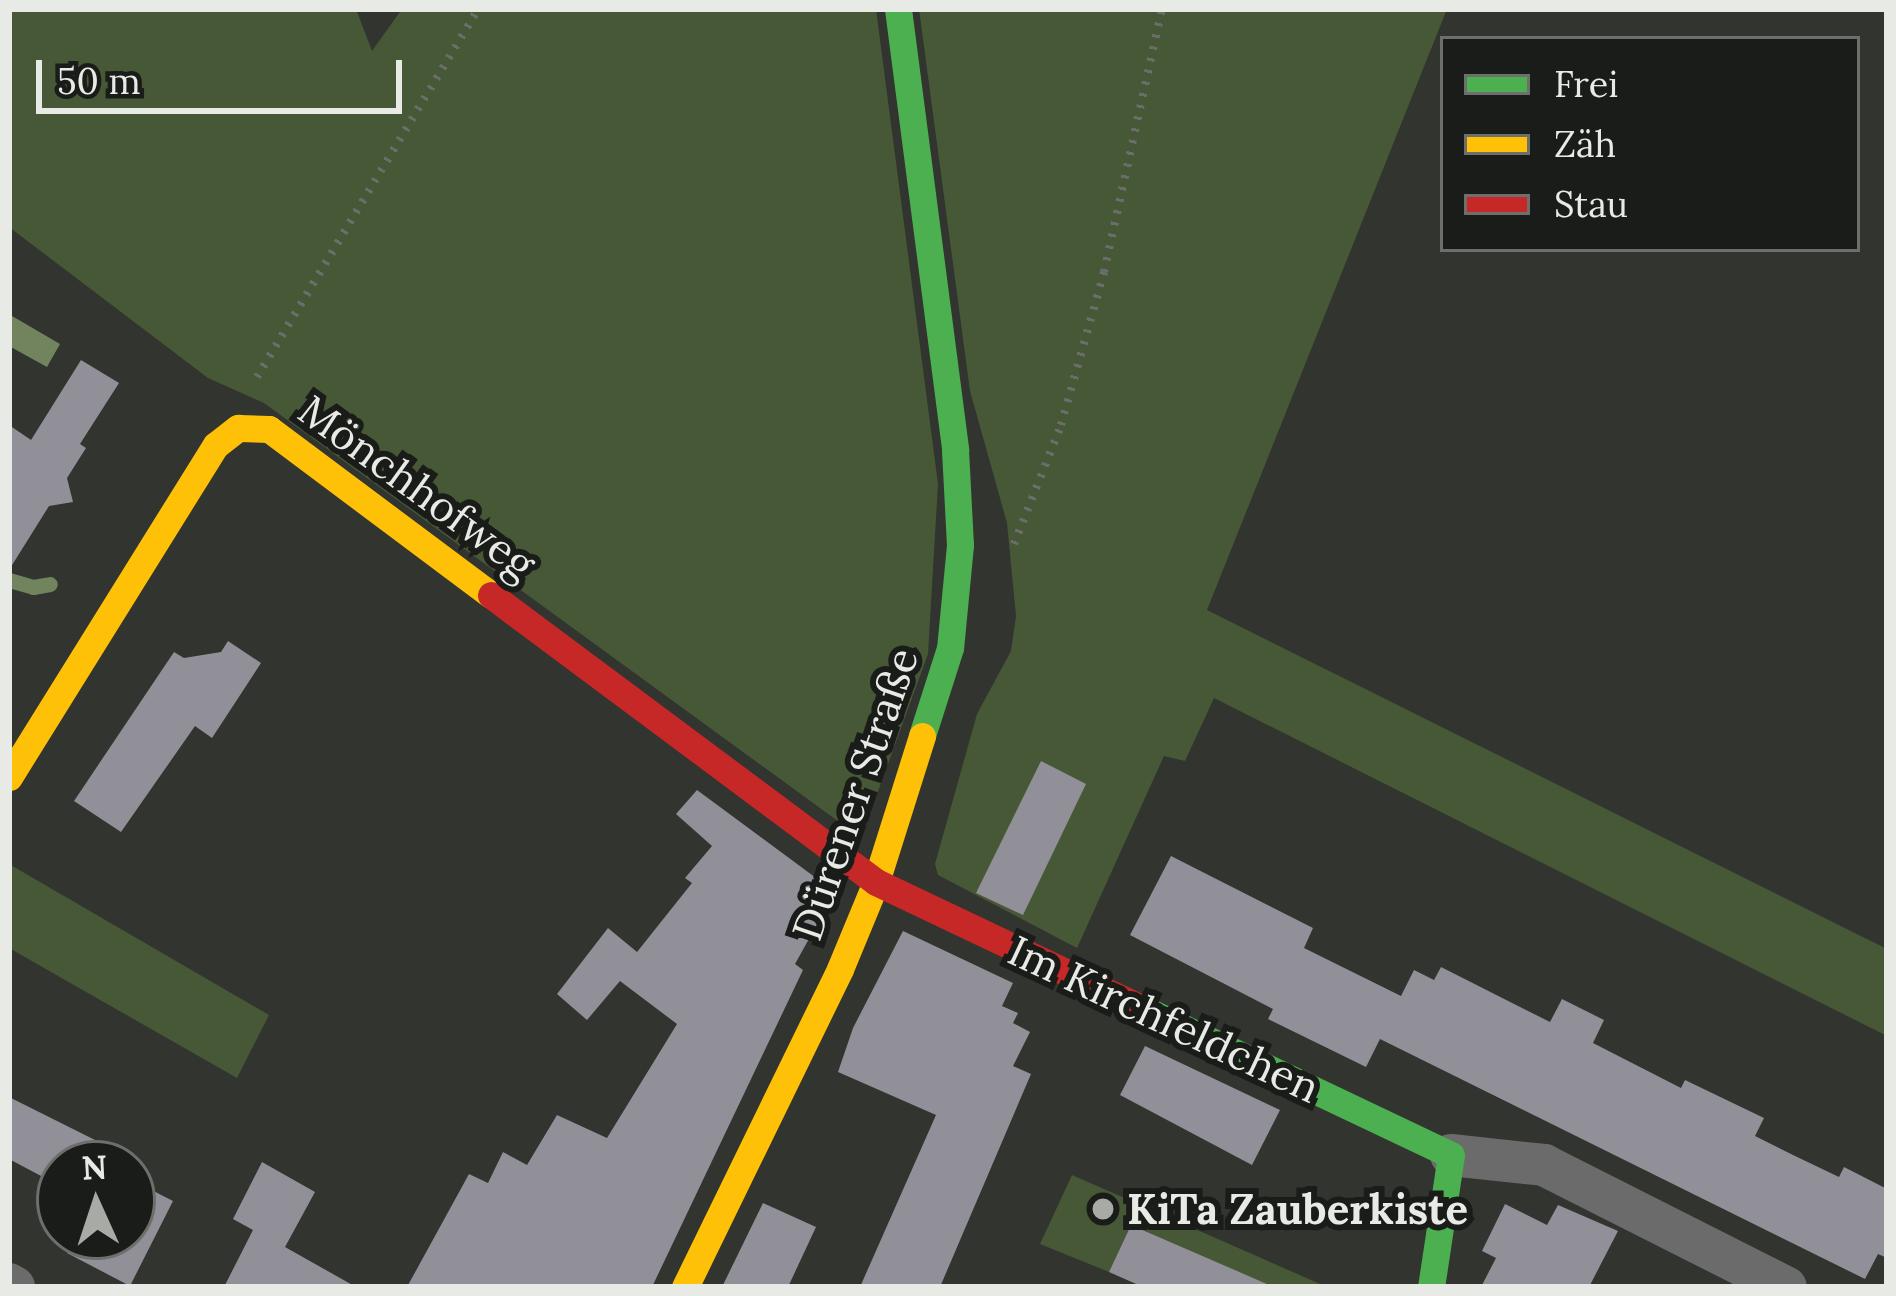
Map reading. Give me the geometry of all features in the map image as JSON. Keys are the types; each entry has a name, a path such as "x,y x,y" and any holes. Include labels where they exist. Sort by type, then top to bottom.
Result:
{"street":[{"name":"Dürener Straße","path":"685,1287 840,969 876,882 944,676 960,544 952,411 898,9"},
{"name":"Mönchhofweg","path":"216,445 230,431 247,427 289,439 876,882"},
{"path":"9,777 216,445"},
{"name":"Im Kirchfeldchen","path":"876,882 1451,1155 1544,1166 1786,1287"},
{"path":"1431,1287 1451,1155"}],"path":[{"path":"216,445 478,9"},
{"path":"1009,556 1061,424 1098,294 1162,9"}],"shaded area":[{"path":"9,9 356,9 372,51 402,9 876,9 938,484 928,654 861,838 264,403 208,378 9,227"},
{"path":"919,9 1447,9 1207,610 1887,949 1887,1036 1214,698 1185,761 1164,756 1077,948 938,875 935,864 977,714 1011,651 1016,616 1007,523 970,391"},
{"path":"12,316 60,344 47,367 9,346"},
{"path":"9,864 269,1015 237,1078 9,948"},
{"path":"1072,1175 1327,1287 1273,1287 1131,1225 1109,1272 1040,1244"}],"building":[{"path":"81,360 119,383 80,444 86,448 67,478 73,502 49,506 9,570 9,425 31,440"},
{"path":"228,641 261,663 212,738 195,726 121,832 74,801 174,652 184,658 221,652"},
{"path":"1041,761 1086,784 1023,915 976,893"},
{"path":"697,790 835,892 795,964 803,970 652,1287 407,1287 469,1174 488,1183 503,1152 527,1165 557,1115 607,1138 677,1024 620,981 587,1020 557,994 608,928 637,952 692,883 685,878 712,846 676,814"},
{"path":"1171,856 1313,928 1304,948 1401,996 1414,970 1434,980 1441,967 1550,1022 1562,999 1604,1020 1593,1043 1681,1088 1685,1080 1764,1118 1755,1136 1793,1155 1839,1177 1844,1167 1887,1189 1887,1258 1878,1254 1865,1279 1380,1039 1366,1067 1268,1019 1273,1009 1130,935"},
{"path":"903,931 1013,983 1002,1006 1018,1013 1013,1023 1030,1032 1013,1066 1031,1074 940,1287 860,1287 936,1115 838,1072 853,1028"},
{"path":"1145,1046 1280,1110 1252,1165 1120,1095"},
{"path":"9,1097 95,1140 36,1140 36,1173 9,1159"},
{"path":"262,1162 315,1192 285,1247 356,1287 224,1287 253,1230 233,1219"},
{"path":"156,1192 173,1201 156,1235"},
{"path":"763,1203 816,1227 788,1287 722,1287"},
{"path":"1505,1204 1547,1225 1558,1205 1618,1231 1589,1287 1481,1287 1496,1258 1482,1251"},
{"path":"1131,1225 1274,1287 1143,1287 1109,1272"},
{"path":"80,1260 143,1260 130,1286"}],"waterway":[{"path":"9,580 33,587 50,584"}],"traffic: fast":[{"path":"898,9 955,450 960,545 950,648 922,736"},
{"path":"1150,1012 1451,1155 1431,1287"}],"traffic: slow":[{"path":"9,777 216,445 238,428 269,429 491,595"},
{"path":"685,1287 840,969 876,882 922,736"}],"traffic: jam":[{"path":"491,595 876,882 1150,1012"}],"place":[{"name":"KiTa Zauberkiste","path":"1103,1209"}]}
